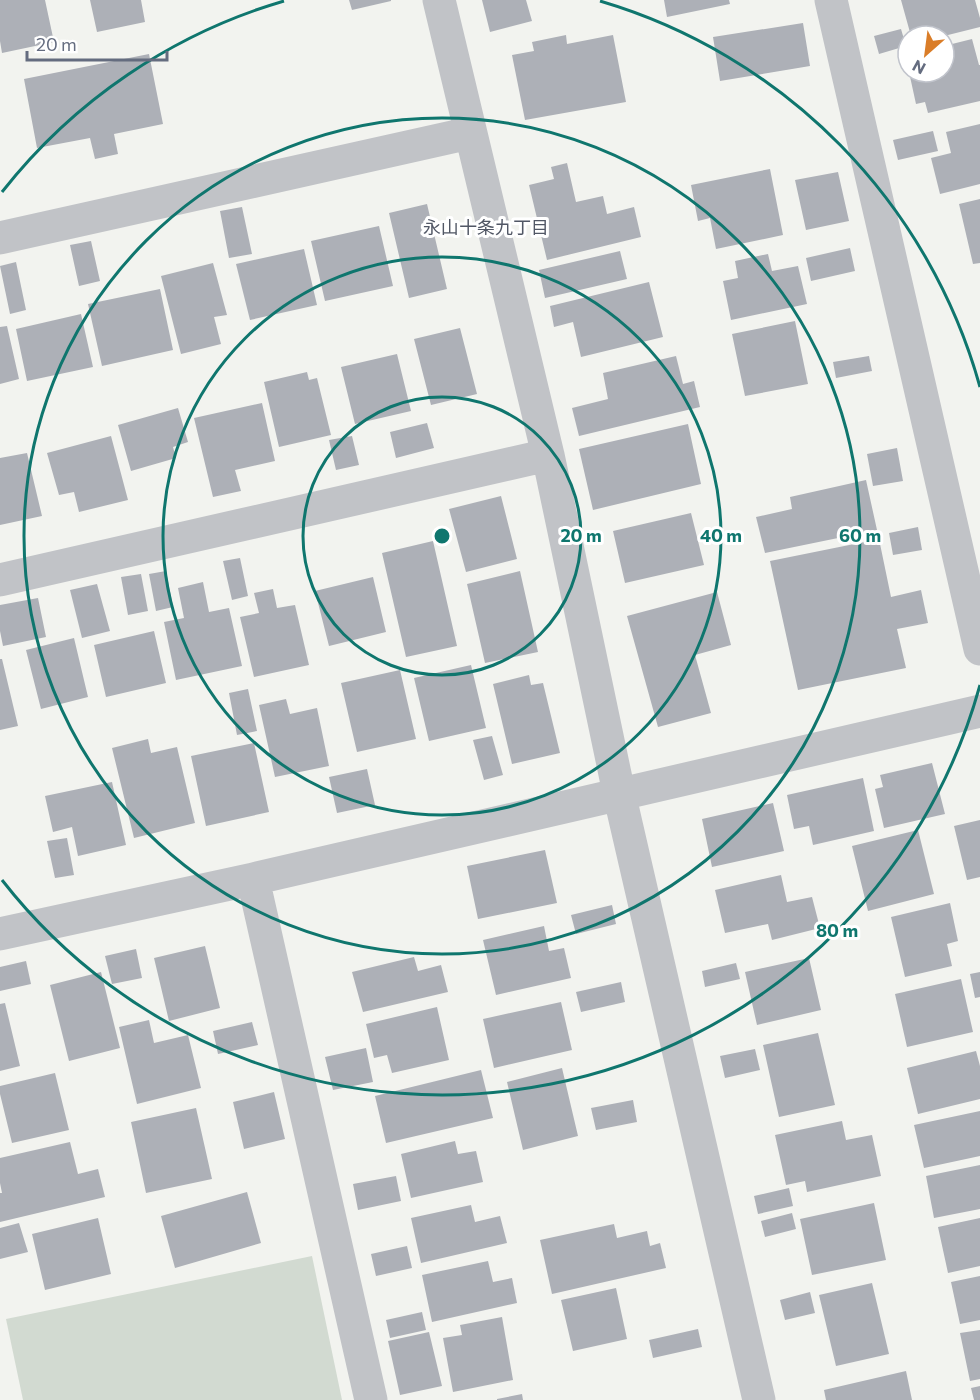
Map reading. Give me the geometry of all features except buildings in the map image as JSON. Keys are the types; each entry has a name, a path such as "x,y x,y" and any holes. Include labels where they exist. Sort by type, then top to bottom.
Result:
{"street":[{"path":"439,0 548,455 619,793 759,1400"},
{"path":"831,0 980,649"},
{"path":"0,238 470,133"},
{"path":"0,580 548,455"},
{"path":"0,934 253,879 980,711"},
{"path":"253,879 371,1400"}],"shaded area":[{"path":"312,1256 342,1400 23,1400 6,1319"}],"district":[{"name":"永山十条九丁目","path":"486,228"}]}
